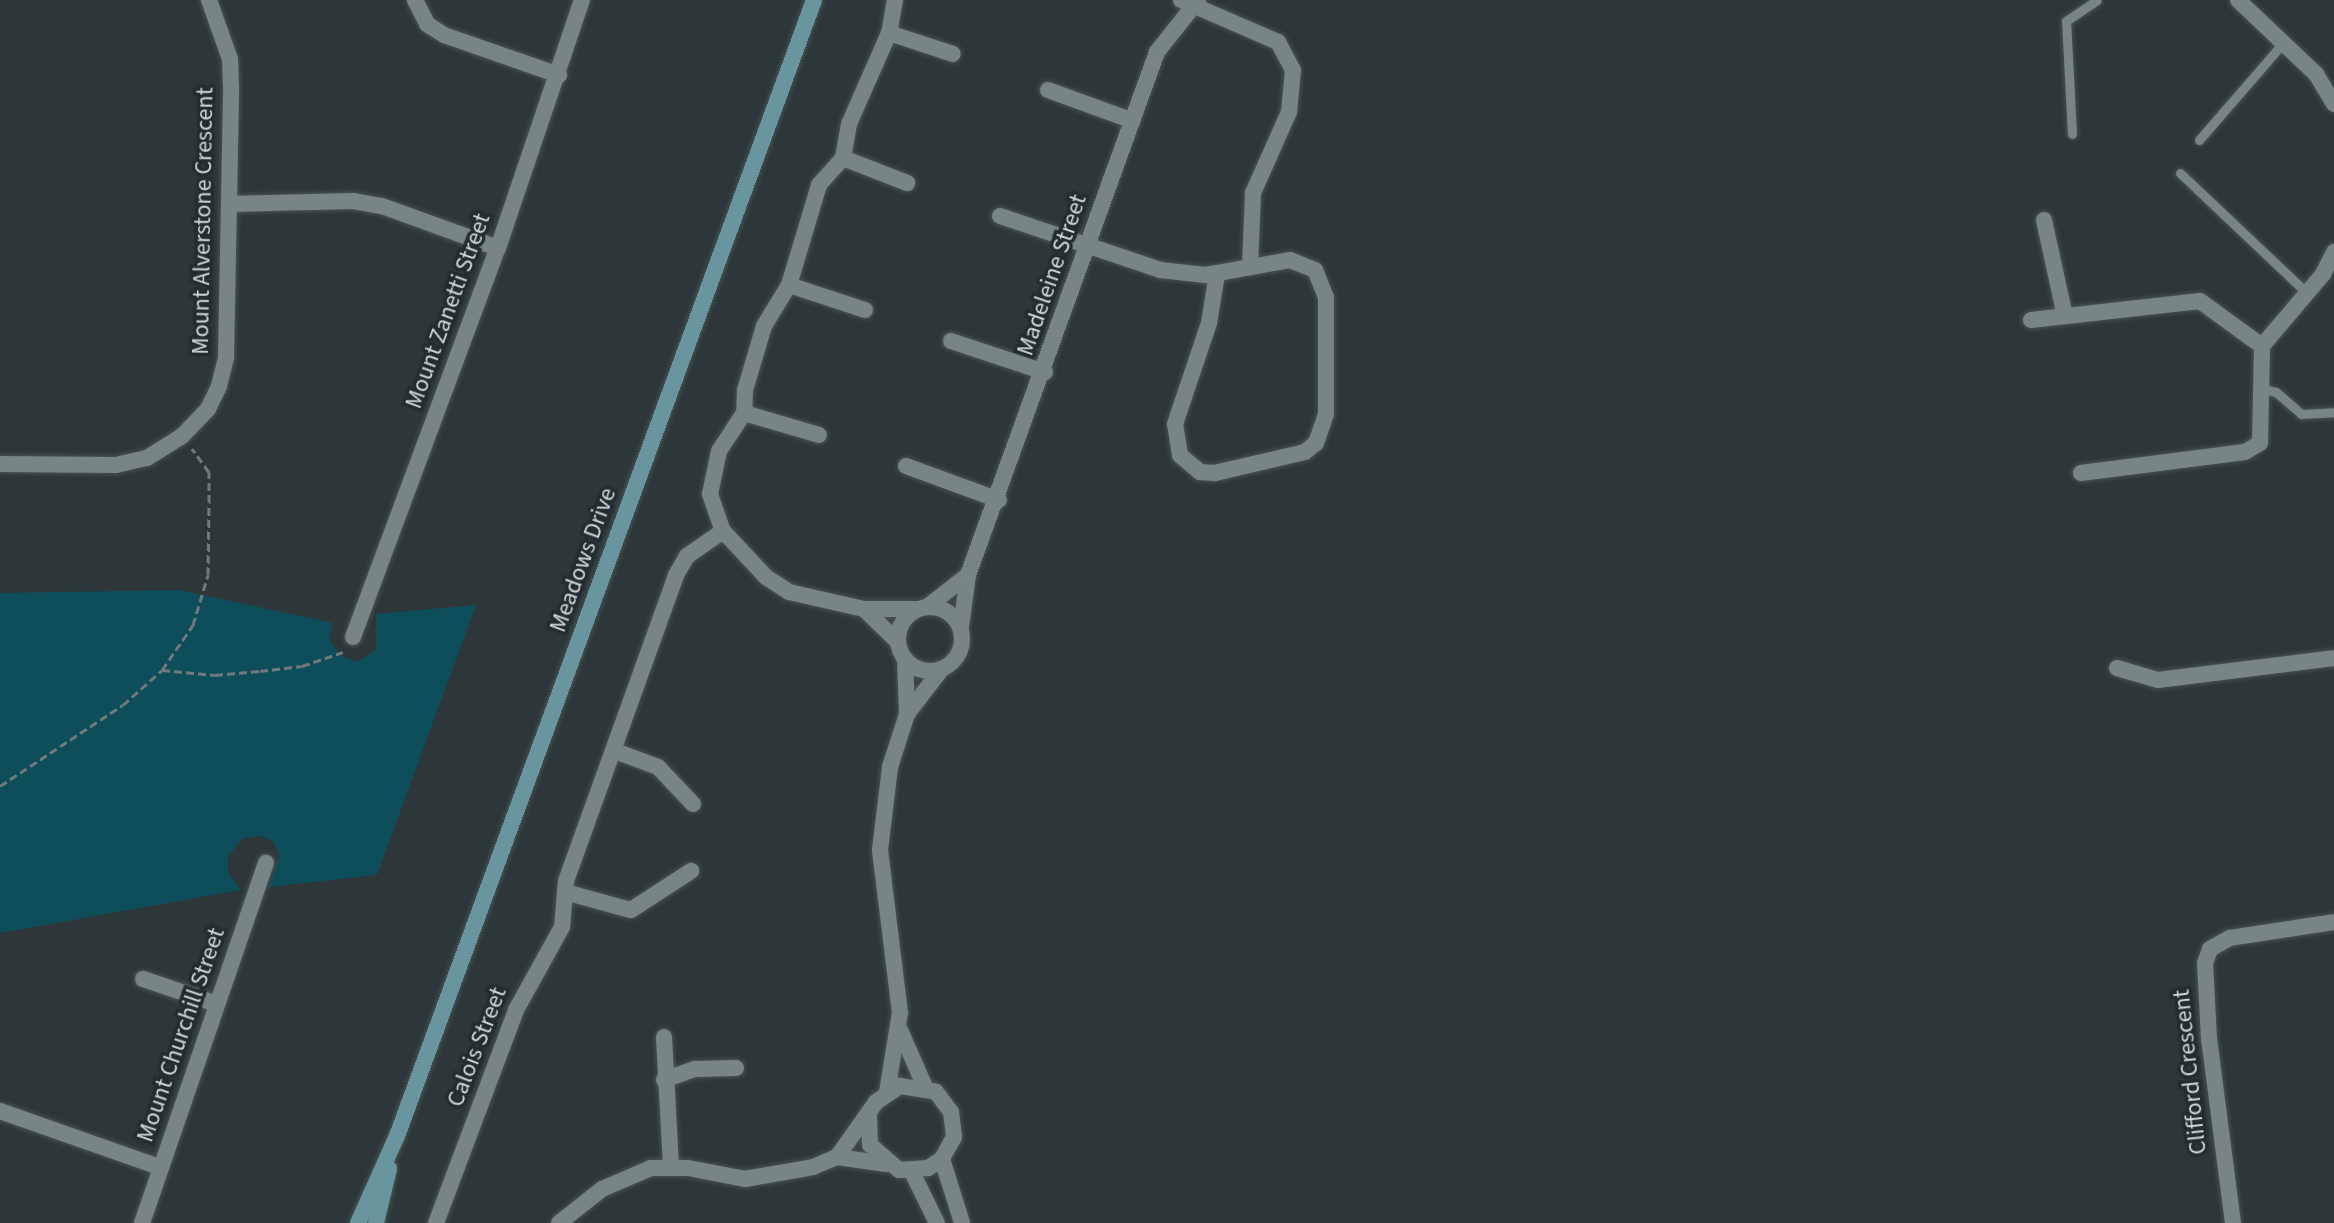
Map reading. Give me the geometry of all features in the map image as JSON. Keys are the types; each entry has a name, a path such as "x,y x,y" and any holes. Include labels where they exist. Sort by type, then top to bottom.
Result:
{"street":[{"name":"Mount Alverstone Crescent","path":"0,464 116,465 147,458 182,436 208,409 226,357 230,59 209,0"},
{"path":"415,0 427,24 444,35 559,75"},
{"name":"Mount Zanetti Street","path":"353,637 498,248 582,0"},
{"name":"Meadows Drive","path":"358,1223 397,1136 814,0"},
{"path":"895,0 889,33 849,124 843,158 819,185 789,285 764,326 745,390 744,413 728,432 713,474 710,494 723,531 766,577 789,592 864,609 948,611 961,627"},
{"path":"2238,0 2316,74 2334,104"},
{"path":"1191,2 1278,42 1293,70 1289,112 1253,193 1250,267"},
{"name":"Madeleine Street","path":"907,714 962,648 961,627 968,575 999,500 1045,372 1085,246 1157,52 1191,2"},
{"path":"889,33 953,54"},
{"path":"2316,74 2334,83"},
{"path":"1048,90 1133,121"},
{"path":"843,158 907,183"},
{"path":"229,204 353,201 382,206 498,248"},
{"path":"1000,216 1160,270 1217,274 1303,262 1322,283 1330,338 1326,414 1316,443 1305,452 1215,473 1186,464 1175,424 1209,323 1217,274"},
{"path":"2044,220 2065,316"},
{"path":"2081,473 2254,448 2263,431 2260,388 2262,346 2306,292 2328,272 2334,252"},
{"path":"789,285 865,310"},
{"path":"2031,320 2200,301 2262,346"},
{"path":"951,341 1045,372"},
{"path":"744,413 819,435"},
{"path":"906,466 999,500"},
{"name":"Calois Street","path":"436,1223 516,1010 562,927 565,892 676,575 687,556 723,531"},
{"name":"Madeleine Street","path":"942,1159 954,1124 945,1101 925,1087 900,1030 880,850 890,767 907,714 905,659 898,642 902,624 968,575"},
{"path":"864,609 898,642"},
{"path":"2117,668 2158,680 2334,658"},
{"path":"905,659 921,670 941,670"},
{"path":"615,751 658,767 693,804"},
{"name":"Mount Churchill Street","path":"142,1223 266,863"},
{"path":"565,892 631,910 691,871"},
{"name":"Clifford Crescent","path":"2233,1223 2209,1039 2205,963 2210,949 2230,938 2334,922"},
{"path":"143,979 217,1004"},
{"name":"Madeleine Street","path":"837,1157 887,1092 900,1030"},
{"path":"664,1037 671,1166"},
{"path":"664,1080 695,1069 736,1068"},
{"path":"887,1092 900,1086 925,1087"},
{"path":"0,1111 159,1167"},
{"path":"869,1115 870,1145 887,1164"},
{"name":"Meadows Drive","path":"376,1223 397,1136"},
{"path":"559,1223 626,1175 671,1166 769,1178 837,1157 887,1164 912,1172 942,1159 962,1223"},
{"path":"912,1172 937,1223"}],"lane":[{"path":"2072,134 2066,21 2097,0"},
{"path":"2199,140 2283,43"},
{"path":"2180,173 2306,292"},
{"path":"2260,388 2276,392 2301,414 2334,412"}],"path":[{"path":"0,786 123,705 162,670 193,625 208,575 209,472 182,436"},
{"path":"162,670 215,675 302,666 342,653 353,637"}],"shaded area":[{"path":"179,590 333,623 329,639 340,655 356,662 376,650 376,614 476,605 377,875 269,887 279,855 274,842 261,836 243,838 228,857 228,873 241,890 0,933 0,593"}]}
